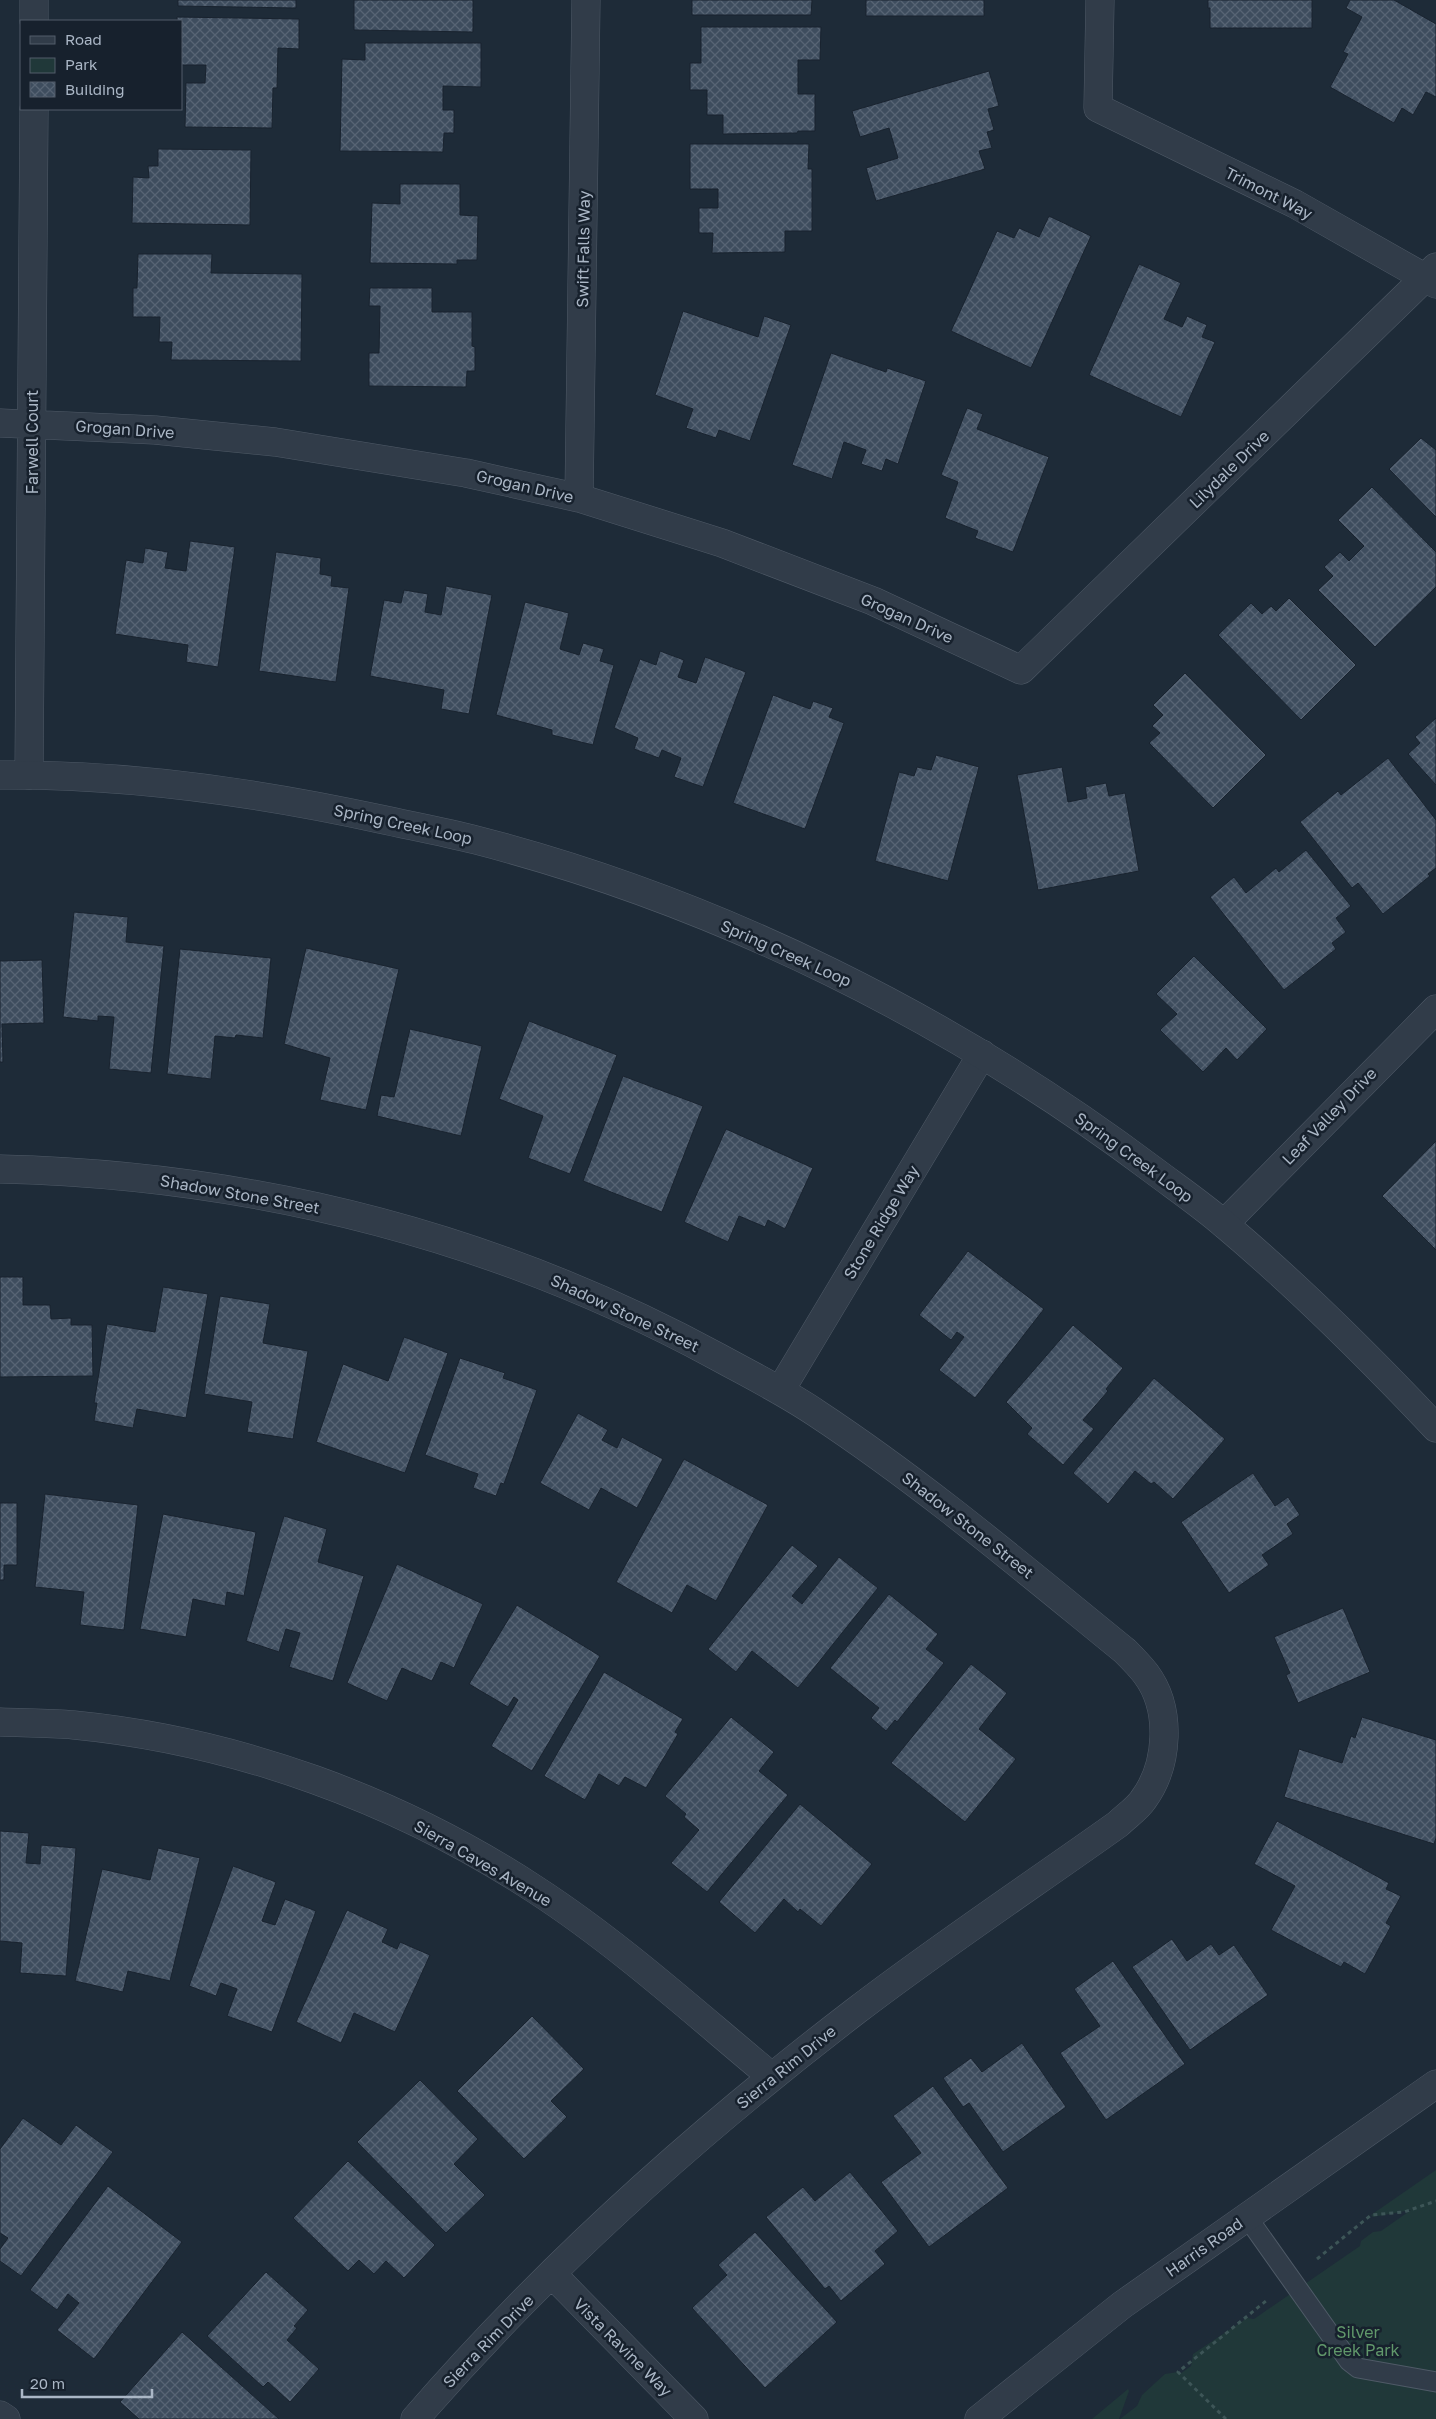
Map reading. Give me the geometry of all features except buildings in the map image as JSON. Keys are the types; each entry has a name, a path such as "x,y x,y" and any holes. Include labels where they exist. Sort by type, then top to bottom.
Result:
{"street":[{"path":"34,0 34,20"},
{"name":"Swift Falls Way","path":"579,498 586,0"},
{"name":"Trimont Way","path":"1100,0 1098,108 1295,204 1433,277"},
{"name":"Farwell Court","path":"30,775 34,110"},
{"name":"Lilydale Drive","path":"1020,670 1433,277"},
{"name":"Grogan Drive","path":"0,422 156,430 275,442 466,472 579,498 722,542 873,601 1020,670"},
{"name":"Spring Creek Loop","path":"0,775 30,775 171,784 307,803 476,840 608,880 736,929 860,986 982,1054 1098,1128 1224,1224 1362,1348 1436,1428"},
{"name":"Leaf Valley Drive","path":"1224,1224 1436,1009"},
{"name":"Stone Ridge Way","path":"780,1391 982,1054"},
{"name":"Shadow Stone Street","path":"0,1169 76,1171 187,1182 323,1207 429,1236 533,1271 659,1325 816,1412 929,1491 1125,1651 1147,1675 1160,1704 1165,1739"},
{"name":"Sierra Caves Avenue","path":"0,1722 75,1725 167,1739 272,1765 356,1796 417,1823 443,1835 536,1890 621,1953 772,2077"},
{"name":"Sierra Rim Drive","path":"415,2419 552,2274 631,2198 772,2077 859,2008 1118,1824 1143,1800 1158,1774 1165,1739"},
{"name":"Harris Road","path":"979,2419 1122,2305 1436,2084"},
{"name":"Vista Ravine Way","path":"552,2274 694,2419"},
{"path":"0,2414 6,2419"}],"lane":[{"path":"1247,2217 1349,2361 1358,2368 1369,2371 1436,2382"}],"green space":[{"name":"Silver Creek Park","path":"1436,2170 1436,2419 1120,2419 1137,2406 1142,2395 1165,2374 1178,2372 1180,2374 1191,2366 1193,2354 1247,2318 1254,2319 1360,2246 1361,2241 1373,2232 1381,2231 1411,2210 1373,2217 1371,2215"},
{"path":"1128,2389 1129,2391 1119,2419 1092,2419"}]}
